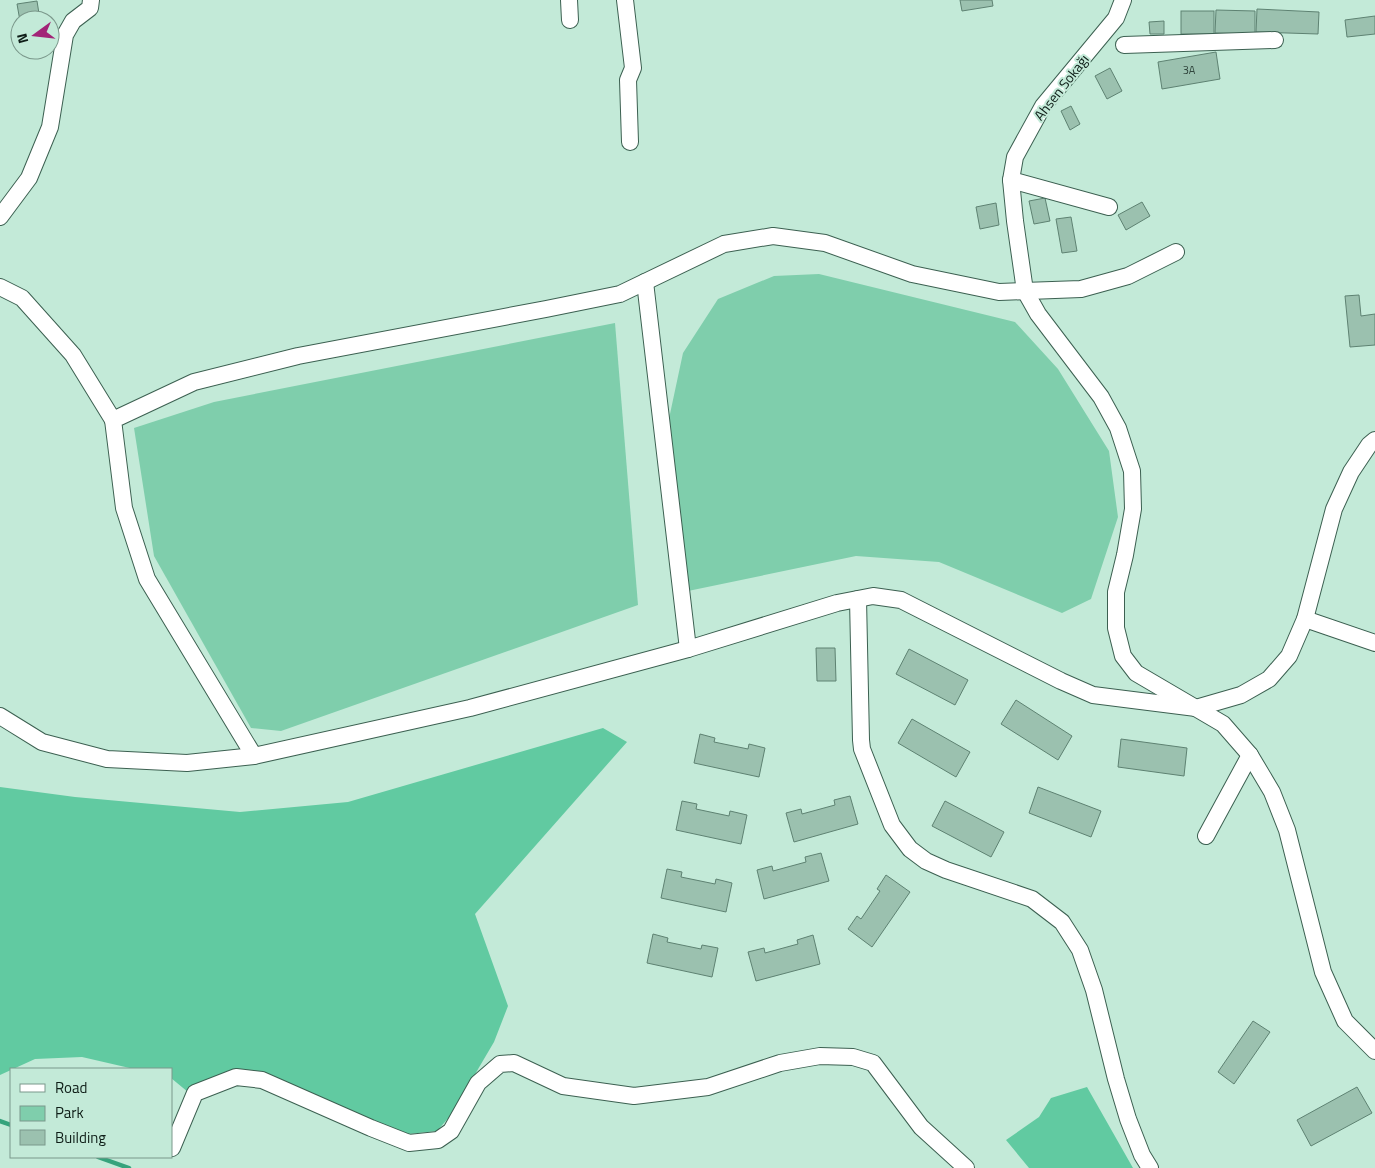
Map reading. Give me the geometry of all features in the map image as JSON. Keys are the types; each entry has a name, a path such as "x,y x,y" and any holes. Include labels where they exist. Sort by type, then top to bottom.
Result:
{"street":[{"path":"0,217 30,178 50,127 65,34 73,21 90,8 91,0"},
{"path":"569,0 570,20"},
{"path":"625,0 633,68 628,80 630,142"},
{"name":"Ahsen Sokağı","path":"1025,291 1011,180 1015,157 1043,106 1116,18 1123,0"},
{"path":"1124,45 1275,40"},
{"path":"1011,180 1109,207"},
{"path":"113,420 194,382 298,356 620,294 724,244 773,236 825,243 912,274 999,292 1082,289 1128,276 1176,252"},
{"path":"646,282 688,649"},
{"path":"0,287 22,298 73,355 113,420 124,508 147,579 254,756"},
{"path":"1025,291 1038,314 1102,397 1118,428 1132,471 1133,509 1116,592 1116,628 1123,656 1136,673 1223,724 1250,755 1272,792 1287,830 1322,972 1345,1021 1375,1051"},
{"path":"0,716 42,742 107,760 187,763 254,756 470,708 688,649 837,603 873,596 901,600 1061,681 1093,695 1196,708 1241,695 1269,679 1289,656 1305,619 1334,509 1351,472 1369,445 1375,440"},
{"path":"858,599 862,749 892,825 910,849 926,861 964,877 1032,899 1062,922 1080,950 1094,990 1128,1119 1142,1154 1150,1168"},
{"path":"1305,619 1375,643"},
{"path":"1206,836 1250,755"},
{"path":"172,1148 196,1093 236,1078 262,1080 409,1144 438,1140 451,1131 478,1084 500,1064 514,1063 563,1086 634,1096 708,1087 780,1063 820,1056 853,1057 873,1063 921,1127 966,1168"}],"green space":[{"path":"819,274 1015,322 1058,369 1109,451 1118,517 1091,599 1062,613 939,562 856,556 688,591 667,428 683,353 718,299 774,276"},
{"path":"615,323 638,605 281,731 251,728 154,556 134,428 214,402"},
{"path":"603,728 627,742 475,914 508,1006 494,1042 451,1115 437,1131 399,1135 262,1076 194,1097 172,1079 172,1068 130,1068 82,1057 35,1059 15,1068 10,1068 10,1070 0,1075 0,787 75,797 240,812 348,802"},
{"path":"1087,1087 1133,1168 1029,1168 1006,1140 1039,1117 1051,1098"}],"building":[{"path":"960,0 992,0 993,6 962,11"},
{"path":"37,1 38,10 18,10 17,4"},
{"path":"1257,9 1319,12 1318,34 1256,32"},
{"path":"1216,10 1255,11 1255,34 1215,33"},
{"path":"1181,11 1214,11 1214,34 1181,34"},
{"path":"1375,16 1375,34 1347,37 1345,20"},
{"path":"1164,21 1164,34 1150,34 1149,22"},
{"path":"1216,52 1220,79 1162,89 1158,62"},
{"path":"1110,68 1122,91 1107,99 1095,76"},
{"path":"1071,106 1080,124 1070,130 1061,111"},
{"path":"1045,198 1050,221 1034,224 1029,201"},
{"path":"1142,202 1150,216 1126,230 1118,215"},
{"path":"996,203 999,225 980,229 976,207"},
{"path":"1071,217 1077,251 1062,253 1056,219"},
{"path":"1359,295 1361,316 1375,314 1375,345 1350,347 1345,296"},
{"path":"816,648 835,648 836,681 817,681"},
{"path":"909,649 968,680 955,705 896,674"},
{"path":"1016,700 1072,736 1058,760 1001,724"},
{"path":"912,719 970,752 956,777 898,743"},
{"path":"700,734 715,738 714,742 748,749 749,744 765,748 759,777 694,763"},
{"path":"1121,739 1187,748 1184,776 1118,767"},
{"path":"1038,787 1101,811 1091,837 1029,813"},
{"path":"850,796 858,824 794,842 786,813 801,809 802,814 835,805 834,800"},
{"path":"682,801 697,804 696,809 729,816 730,811 747,815 741,844 676,830"},
{"path":"945,801 1004,832 991,857 932,826"},
{"path":"821,853 829,881 764,899 757,870 772,866 773,871 806,862 805,857"},
{"path":"667,869 682,872 681,877 715,884 716,879 732,883 726,912 661,898"},
{"path":"886,875 910,892 872,947 848,929 857,916 861,919 880,891 877,889"},
{"path":"653,934 668,938 667,942 701,949 702,945 718,948 712,977 647,963"},
{"path":"813,935 820,964 756,981 748,952 764,948 765,953 798,944 797,940"},
{"path":"1253,1021 1270,1032 1234,1084 1218,1072"},
{"path":"1357,1087 1372,1113 1311,1146 1297,1120"}],"waterway":[{"path":"0,1121 10,1125"},
{"path":"101,1158 129,1168"}]}
